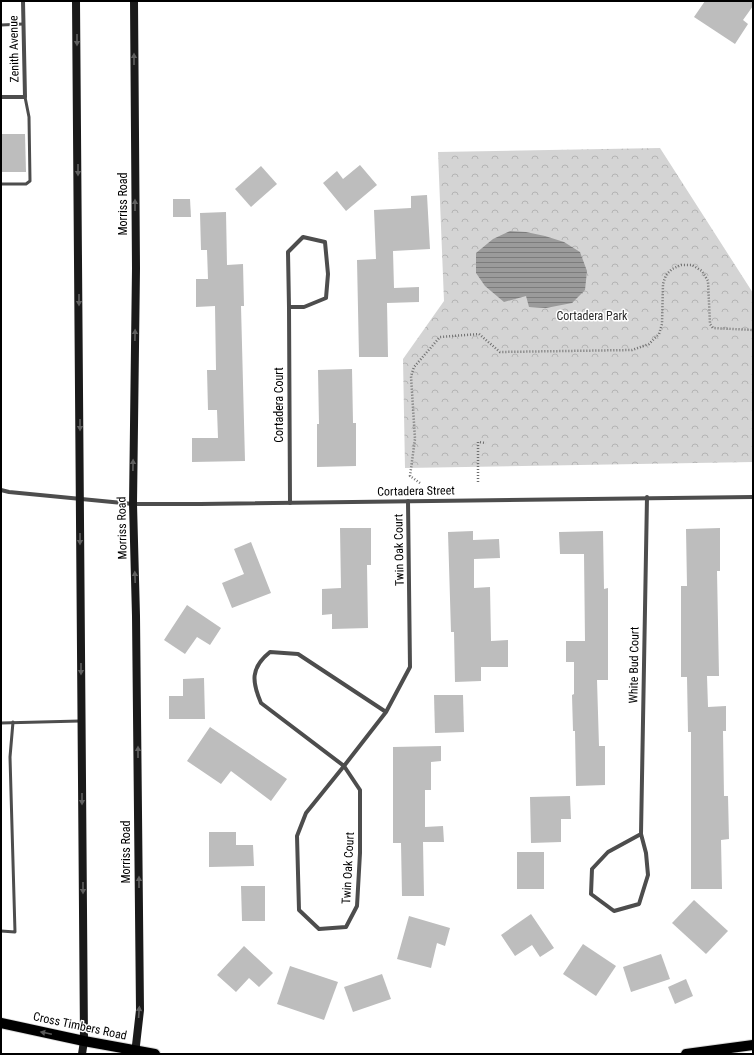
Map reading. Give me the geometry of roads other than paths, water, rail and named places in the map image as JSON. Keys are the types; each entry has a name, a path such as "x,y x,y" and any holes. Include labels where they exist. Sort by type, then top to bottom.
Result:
{"main road":[{"path":"76,1 84,1041 82,1054"},
{"name":"Morriss Road","path":"134,1 136,268 133,504 136,616 140,1010 136,1053"},
{"name":"Cross Timbers Road","path":"1,1023 136,1053 155,1054"},
{"path":"686,1054 753,1045"}],"street":[{"name":"Zenith Avenue","path":"1,97 25,97 23,1"},
{"name":"Cortadera Court","path":"289,307 304,307 326,298 328,274 325,242 303,237 288,252 290,503"},
{"name":"Cortadera Street","path":"1,490 80,500 133,504 753,497"},
{"name":"White Bud Court","path":"642,834 608,852 592,869 591,894 614,911 639,904 648,875 646,853 642,834 647,497"},
{"name":"Twin Oak Court","path":"386,712 298,654 270,652 264,657 254,674 255,690 261,704 344,766 360,790 358,906 346,927 320,929 299,910 297,836 306,813 344,766 386,712 410,667 408,501"}],"lane":[{"path":"1,25 23,24"},
{"path":"1,184 26,184 30,181 29,117 25,97"},
{"path":"1,722 82,720"},
{"path":"1,931 15,932 10,757 13,722"}],"park label":[{"name":"Cortadera Park","path":"592,316"}]}
